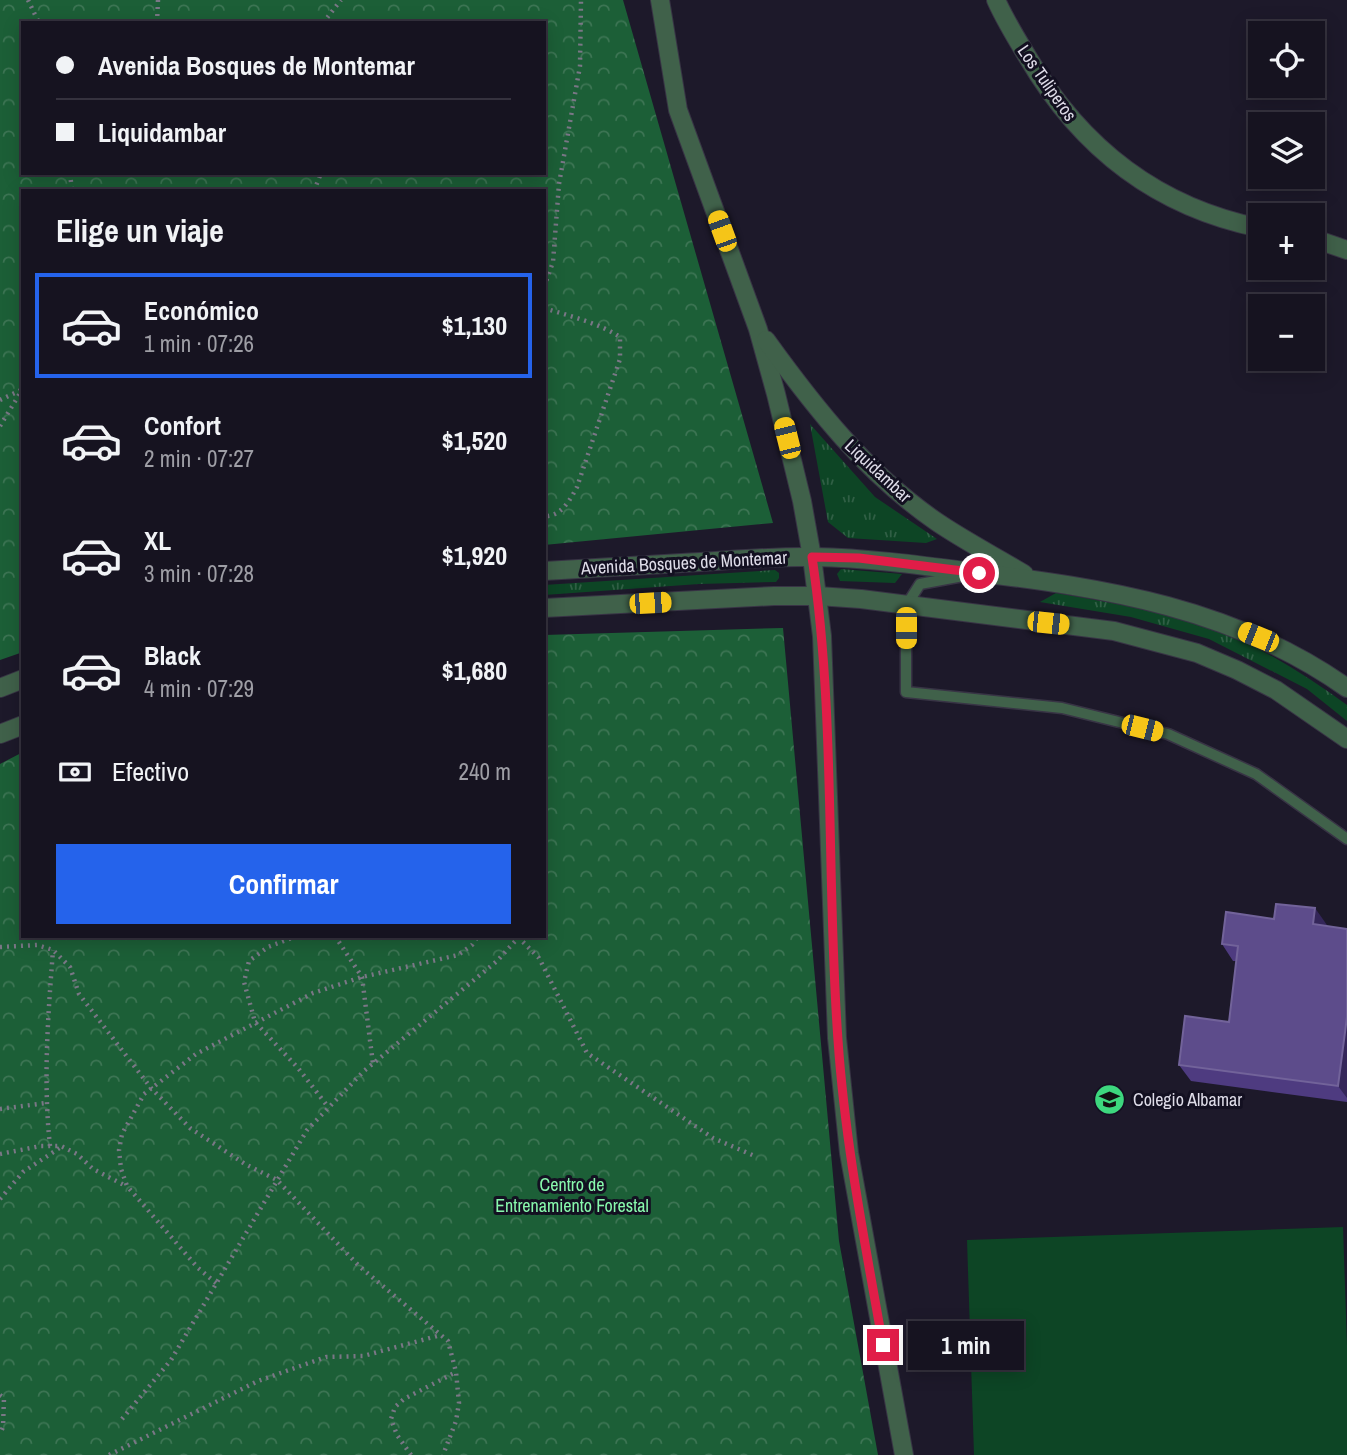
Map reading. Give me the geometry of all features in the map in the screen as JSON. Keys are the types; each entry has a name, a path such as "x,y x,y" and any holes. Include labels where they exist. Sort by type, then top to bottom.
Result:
{"street":[{"name":"Liquidambar","path":"660,0 678,110 758,329 802,501 812,557 818,596 825,710 837,1038 846,1128 904,1455"},
{"name":"Los Tuliperos","path":"996,0 1046,88 1079,129 1101,151 1144,182 1181,203 1248,225"},
{"path":"1325,243 1347,250"},
{"name":"Liquidambar","path":"758,329 813,405 860,458 896,491 937,522 1031,578"},
{"name":"Avenida Bosques de Montemar","path":"546,571 812,557 859,558 1031,578 1130,595 1216,620 1258,637 1347,688"},
{"path":"546,608 818,596 1092,628 1156,640 1198,653 1257,680 1310,711 1347,739"},
{"path":"0,688 21,680"},
{"path":"0,734 21,726"}],"lane":[{"path":"979,573 920,584 906,606 906,692 1062,708 1168,734 1256,774 1347,839"}],"path":[{"path":"28,0 38,21"},
{"path":"157,21 158,0"},
{"path":"325,21 341,0"},
{"path":"546,281 553,262 559,184 580,66 581,0"},
{"path":"546,309 605,327 620,337 620,359 577,487 568,505 551,516 546,516"},
{"path":"0,400 21,390"},
{"path":"0,426 21,391"},
{"path":"291,938 268,947 249,961 244,982 255,1022 298,1068 329,1108"},
{"path":"336,938 362,977 373,1064"},
{"path":"216,1283 198,1268 127,1186 119,1150 122,1134 144,1094 196,1054 313,993 362,977 458,955 477,938"},
{"path":"122,1419 171,1360 307,1130 373,1064 487,969 517,938"},
{"path":"519,938 539,958 587,1053 713,1139 757,1157"},
{"path":"0,947 37,945 53,950 71,967 79,994 150,1088 190,1128 245,1164 277,1180 359,1266 448,1341 456,1372 459,1403 456,1421 443,1455"},
{"path":"50,1146 46,1103 48,1012 53,950"},
{"path":"0,1109 46,1103"},
{"path":"0,1154 61,1146 77,1154 93,1169 127,1186"},
{"path":"0,1199 23,1172 61,1146"},
{"path":"109,1455 258,1381 326,1357 363,1356 441,1335"},
{"path":"411,1455 397,1435 391,1419 395,1407 404,1399 456,1372"},
{"path":"0,1395 4,1398 3,1427 0,1434"}],"green space":[{"path":"0,0 623,0 773,523 546,545 546,189 21,189 21,653 0,660"},
{"path":"810,424 875,497 937,539 926,543 848,538 828,522"},
{"path":"841,569 902,574 895,583 840,581 837,574"},
{"path":"775,570 779,573 776,582 699,584 546,595 546,585"},
{"path":"1056,593 1151,611 1189,620 1225,633 1280,661 1347,705 1347,721 1307,689 1209,639 1131,617 1040,602"},
{"name":"Centro de Entrenamiento Forestal","path":"783,628 839,1241 878,1455 0,1455 0,764 21,753 21,938 546,938 546,635"},
{"path":"1343,1227 1347,1455 974,1455 967,1240"}],"building":[{"path":"1276,904 1315,908 1313,924 1347,929 1347,1017 1338,1086 1179,1065 1185,1016 1229,1022 1238,946 1222,944 1226,912 1274,919"}],"place":[{"name":"Colegio Albamar","path":"1110,1100"}],"route":[{"path":"883,1345 849,1153 837,1038 822,636 812,557 859,558 979,573"}]}
